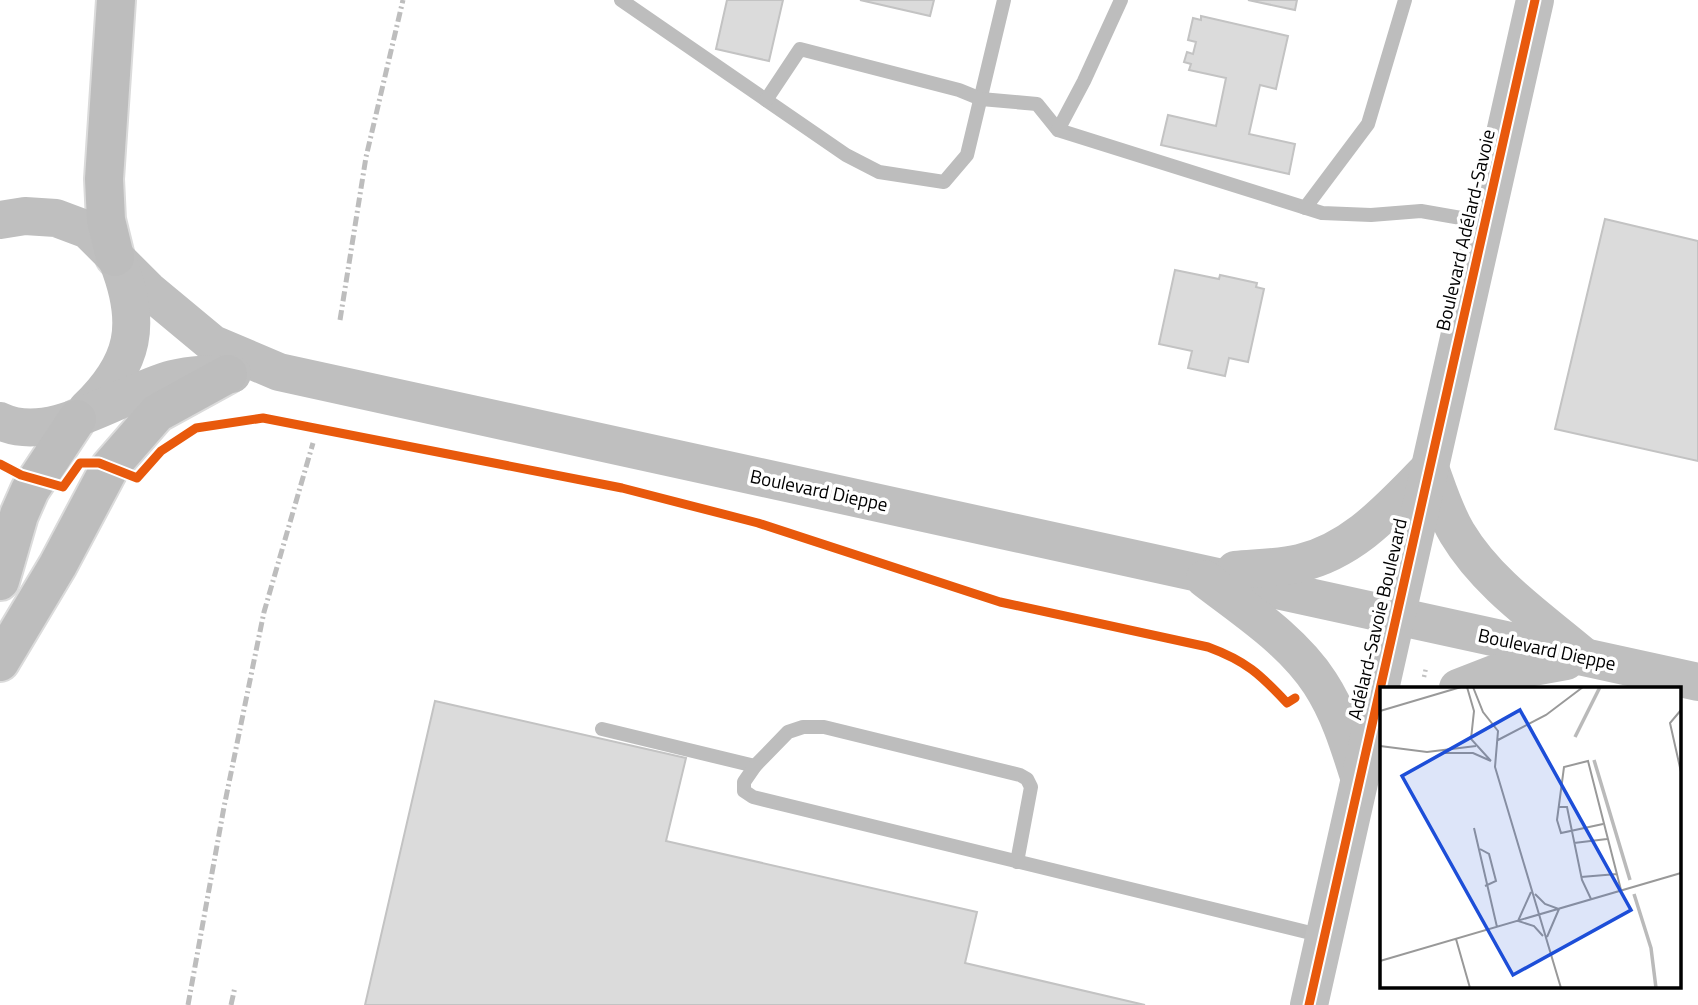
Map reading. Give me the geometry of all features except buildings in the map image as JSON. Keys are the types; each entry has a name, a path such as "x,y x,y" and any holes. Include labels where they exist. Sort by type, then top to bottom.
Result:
{"highway":[{"path":"116,0 104,179 106,220 116,257"},
{"path":"0,662 58,565 110,467 157,413 228,374"},
{"path":"0,581 19,515 30,490 77,419"}],"main road":[{"name":"Boulevard Adélard-Savoie","path":"1430,468 1535,0"},
{"path":"0,220 25,216 56,218 88,230 148,290 213,344 279,372"},
{"path":"77,419 108,389 125,358 133,323 129,291 116,257"},
{"path":"0,421 8,425 42,427 77,419 133,393 173,379 213,373 279,372"},
{"name":"Boulevard Dieppe","path":"279,372 1698,682"},
{"path":"1198,574 1298,564 1328,554 1364,532 1430,468 1451,522 1482,567 1585,657"},
{"name":"Adélard-Savoie Boulevard","path":"1384,687 1396,617 1430,468"},
{"path":"1198,574 1275,634 1296,654 1320,682 1346,733 1370,767 1324,936 1309,1005"},
{"path":"1461,687 1494,674 1585,657"},
{"name":"Adélard-Savoie Boulevard","path":"1370,767 1380,709"}],"lane":[{"path":"621,0 846,155 879,172 944,182 967,155 1004,0"},
{"path":"1058,130 1121,0"},
{"path":"1304,208 1368,124 1405,0"},
{"path":"766,100 800,49 958,90 981,99 1037,104 1058,130 1322,213 1371,215 1420,211 1485,222"},
{"path":"1017,862 1031,787 1027,779 1020,775 824,727 803,727 788,732 755,766 744,782 744,791 753,797 1017,862 1324,936"},
{"path":"602,729 755,766"}],"railway":[{"path":"340,320 366,157 403,0"},
{"path":"188,1005 224,807 264,612 313,443"},
{"path":"231,1005 235,987"}],"cycle path":[{"path":"1381,687 1535,0"},
{"path":"0,464 21,475 63,487 80,463 99,463 137,478 161,451 196,428 263,418 622,488 758,523 1000,602 1208,647 1252,669 1287,703 1295,698"},
{"path":"1309,1005 1380,689"}]}
